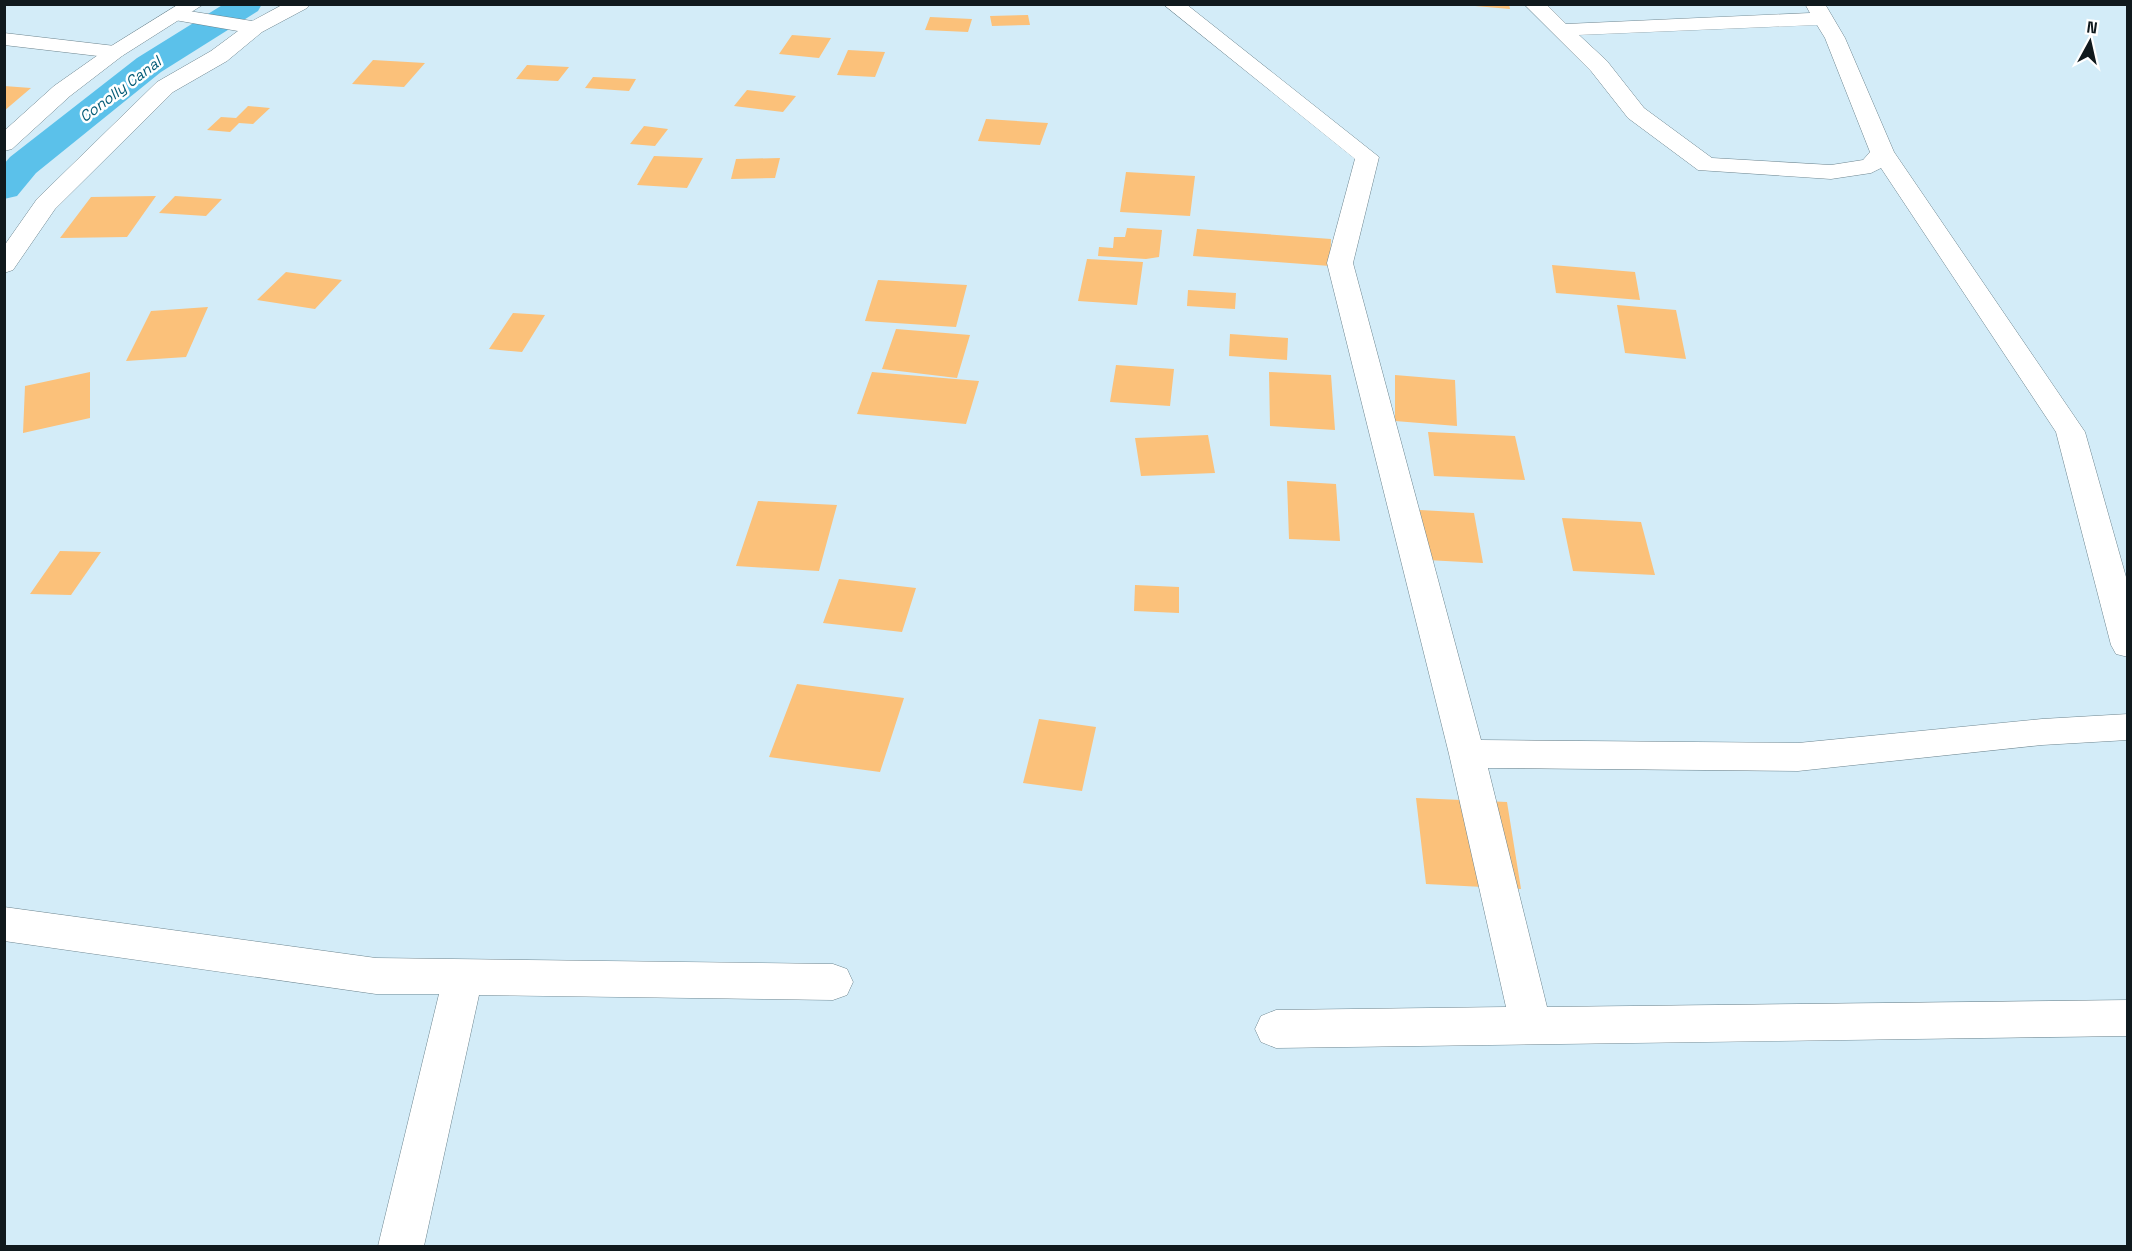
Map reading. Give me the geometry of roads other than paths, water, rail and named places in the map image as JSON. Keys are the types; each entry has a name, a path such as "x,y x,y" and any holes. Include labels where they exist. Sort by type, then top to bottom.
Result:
{"street":[{"path":"4,265 46,204 165,87 219,56 255,28 300,4"},
{"path":"1173,4 1367,157 1340,263 1467,754 1531,1026"},
{"path":"1534,4 1599,66 1636,113 1706,165 1831,172 1871,166 1882,152"},
{"path":"4,144 62,92 115,52 185,10 255,28"},
{"path":"1561,30 1825,21"},
{"path":"1639,47 1825,21"},
{"path":"1825,21 1882,152 2070,432 2127,645"},
{"path":"4,39 115,52"},
{"path":"1581,50 1604,48"},
{"path":"1467,754 1798,757 2042,732 2127,728"},
{"path":"4,924 376,976 833,982"},
{"path":"401,1246 463,977"},
{"path":"1276,1029 2127,1018"}],"waterway":[{"name":"Conolly Canal","path":"4,188 23,165 149,65 247,4"}]}
